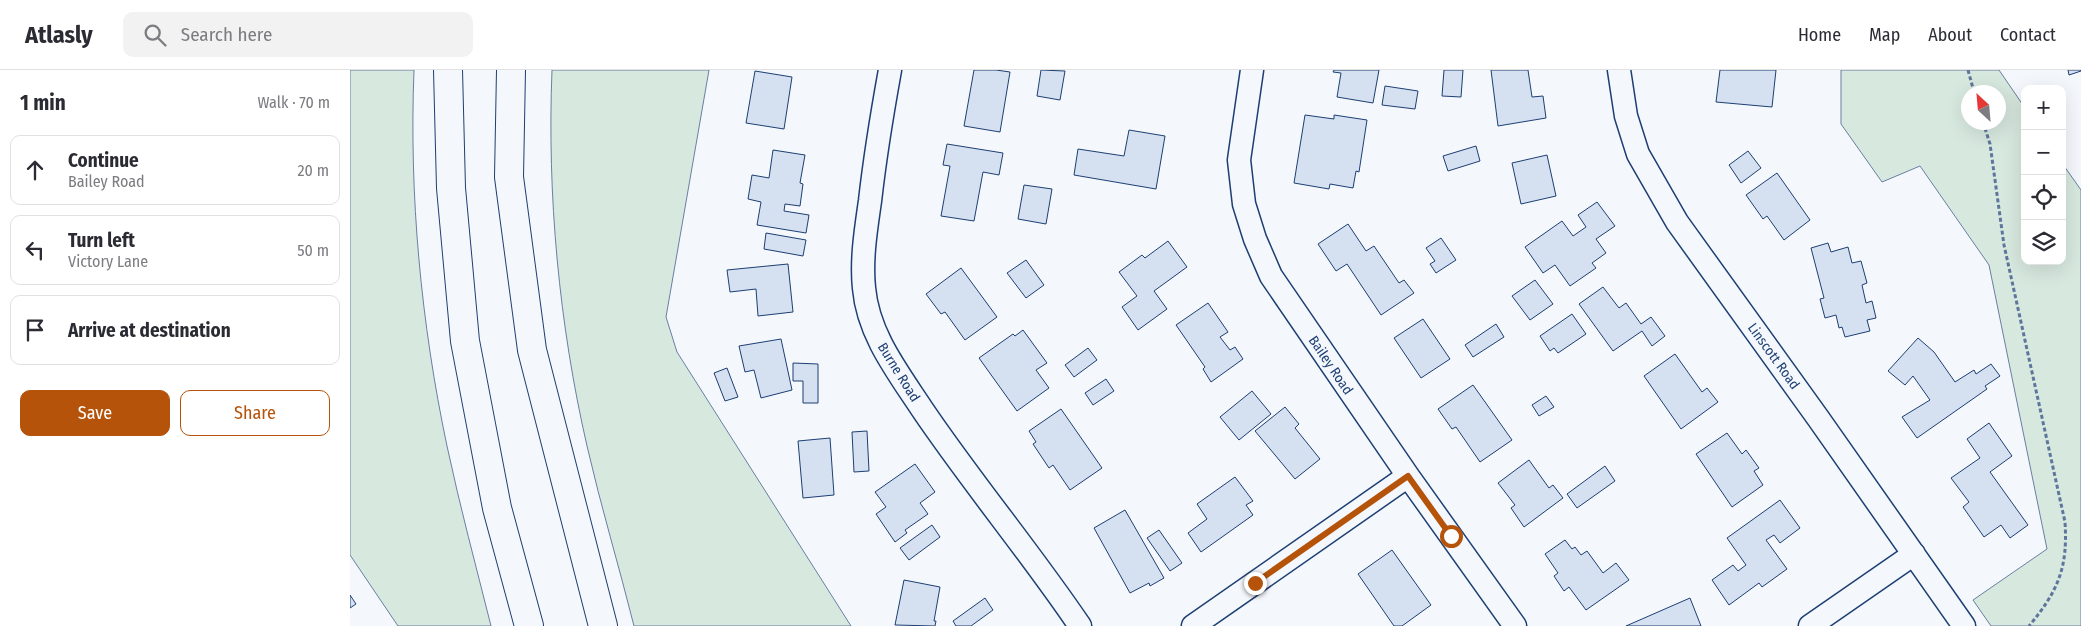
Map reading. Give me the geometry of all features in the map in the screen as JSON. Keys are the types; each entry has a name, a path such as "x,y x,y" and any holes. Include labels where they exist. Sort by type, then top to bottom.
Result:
{"highway":[{"path":"448,70 451,188 465,341 497,508 529,626"},
{"path":"511,70 509,177 532,350 603,626"}],"street":[{"name":"Burne Road","path":"890,70 879,128 864,246 864,288 870,317 881,347 932,424 988,503 1048,579 1080,626"},
{"name":"Bailey Road","path":"1252,70 1239,160 1244,204 1254,240 1271,276 1408,476 1516,626"},
{"name":"Linscott Road","path":"1619,70 1626,116 1638,154 1654,184 1714,275 1818,418 1964,626"},
{"path":"1193,626 1408,476"},
{"path":"1810,626 1914,554"}],"path":[{"path":"1968,70 1972,85"},
{"path":"1986,130 1990,144 2004,245 2065,522 2066,542 2060,578 2047,604 2028,626"}],"shaded area":[{"path":"350,70 414,70 413,164 415,211 430,353 452,469 491,626 398,626 350,555"},
{"path":"552,70 709,70 666,317 677,352 851,626 634,626 592,469 577,400 562,306 553,212 551,164"},
{"path":"1841,70 1999,70 2021,102 2021,265 2066,265 2066,169 2081,190 2081,626 1991,626 1973,600 2047,549 1989,265 1920,166 1882,182 1841,124"}],"building":[{"path":"974,70 1010,72 1000,132 964,126"},
{"path":"1041,70 1065,71 1060,100 1037,96"},
{"path":"1334,70 1379,70 1373,103 1337,97 1341,73 1333,72"},
{"path":"1444,70 1463,70 1461,97 1442,96"},
{"path":"1491,70 1528,70 1532,97 1543,96 1546,118 1498,126"},
{"path":"1720,70 1776,70 1772,107 1716,102"},
{"path":"2068,70 2081,70 2081,71 2069,75"},
{"path":"755,71 792,77 784,129 746,123"},
{"path":"1385,86 1418,91 1415,109 1382,105"},
{"path":"1305,115 1334,119 1334,115 1367,120 1359,172 1356,171 1353,188 1330,184 1329,189 1294,183"},
{"path":"1129,130 1165,136 1156,189 1074,175 1078,149 1124,156"},
{"path":"947,144 1003,153 999,175 983,172 974,221 941,216 950,166 943,165"},
{"path":"1476,146 1480,161 1448,171 1443,156"},
{"path":"773,150 805,155 800,183 803,184 800,206 785,204 784,211 809,215 806,233 757,225 761,202 748,199 752,175 769,178"},
{"path":"1748,151 1761,168 1741,183 1729,165"},
{"path":"1547,155 1556,196 1521,204 1512,163"},
{"path":"1777,173 1810,220 1784,240 1767,216 1763,219 1746,195"},
{"path":"1024,185 1052,189 1046,224 1018,219"},
{"path":"1597,202 1615,226 1596,239 1606,253 1592,263 1596,268 1570,286 1555,265 1543,273 1525,247 1562,221 1573,236 1586,227 1578,215"},
{"path":"1348,224 1366,251 1374,246 1399,283 1404,280 1414,293 1381,315 1347,264 1336,271 1318,244"},
{"path":"766,233 806,240 803,256 764,249"},
{"path":"1441,238 1456,260 1436,273 1430,264 1435,261 1426,248"},
{"path":"1168,241 1187,267 1154,291 1167,309 1138,330 1122,307 1137,296 1119,272 1142,255 1145,258"},
{"path":"1828,243 1831,252 1848,247 1852,263 1861,261 1867,283 1862,285 1866,303 1872,301 1876,318 1867,320 1870,331 1845,337 1842,327 1839,328 1836,315 1825,318 1820,299 1824,298 1811,248"},
{"path":"1026,260 1044,285 1026,298 1007,273"},
{"path":"788,264 793,312 758,316 756,289 730,292 727,270"},
{"path":"961,268 997,317 965,340 945,312 941,314 926,294"},
{"path":"1535,280 1553,304 1530,320 1512,296"},
{"path":"1603,287 1619,308 1626,303 1641,324 1651,317 1665,336 1652,346 1642,331 1613,351 1579,304"},
{"path":"1208,303 1228,332 1220,337 1230,350 1235,347 1243,359 1211,382 1203,369 1205,367 1176,325"},
{"path":"1572,314 1586,334 1558,353 1554,348 1550,351 1540,336"},
{"path":"1423,319 1450,359 1421,378 1394,338"},
{"path":"1496,324 1504,337 1473,357 1465,345"},
{"path":"1023,330 1047,363 1036,370 1049,388 1017,411 979,358 1013,334 1015,336"},
{"path":"1918,338 1934,352 1955,382 1974,370 1976,374 1991,364 2000,376 1985,386 1987,389 1917,438 1902,417 1930,400 1913,376 1905,385 1888,371"},
{"path":"781,339 792,390 761,398 754,370 745,372 739,346"},
{"path":"1088,348 1097,360 1074,377 1065,365"},
{"path":"1675,354 1702,392 1707,388 1718,402 1681,429 1644,376"},
{"path":"793,363 818,364 818,403 803,403 803,381 793,381"},
{"path":"727,368 738,397 725,401 714,373"},
{"path":"1106,379 1114,391 1093,405 1085,393"},
{"path":"1473,385 1512,440 1480,462 1456,427 1452,429 1438,409"},
{"path":"1252,391 1271,414 1239,440 1220,417"},
{"path":"1546,396 1554,407 1539,416 1532,405"},
{"path":"1285,407 1299,424 1295,428 1320,459 1295,479 1255,431"},
{"path":"1061,409 1102,468 1070,490 1053,465 1049,468 1033,444 1036,442 1029,431"},
{"path":"1989,423 2012,456 1990,472 2028,525 2010,538 2001,525 1984,537 1963,507 1969,502 1951,478 1980,458 1967,439"},
{"path":"867,431 869,471 854,472 852,432"},
{"path":"1727,433 1742,454 1746,450 1759,468 1754,471 1763,485 1732,507 1696,454"},
{"path":"830,438 834,495 803,498 798,441"},
{"path":"1529,460 1549,488 1553,485 1563,498 1524,527 1511,508 1515,505 1498,483"},
{"path":"915,464 935,492 920,503 928,514 905,530 907,533 895,542 876,514 886,507 875,492"},
{"path":"1605,466 1615,481 1577,508 1567,494"},
{"path":"1235,477 1253,501 1246,505 1253,515 1201,552 1188,533 1207,519 1197,504"},
{"path":"1780,500 1800,528 1780,543 1774,535 1766,540 1787,569 1762,587 1759,583 1729,605 1712,580 1733,565 1738,571 1746,565 1727,538"},
{"path":"1125,510 1164,578 1150,586 1149,583 1130,593 1094,528"},
{"path":"932,525 940,537 909,560 900,548"},
{"path":"1159,530 1182,563 1170,571 1147,538"},
{"path":"1565,540 1572,549 1575,547 1581,555 1587,551 1603,573 1616,563 1629,580 1586,610 1569,587 1564,591 1554,576 1558,573 1545,554"},
{"path":"1392,550 1431,605 1402,626 1394,626 1358,574"},
{"path":"904,580 940,587 934,621 936,621 935,626 895,625"},
{"path":"350,595 356,604 350,608"},
{"path":"985,598 993,610 971,626 956,626 953,621"},
{"path":"1690,598 1701,626 1626,626"}],"route":[{"path":"1255,583 1408,476 1451,536"}]}
